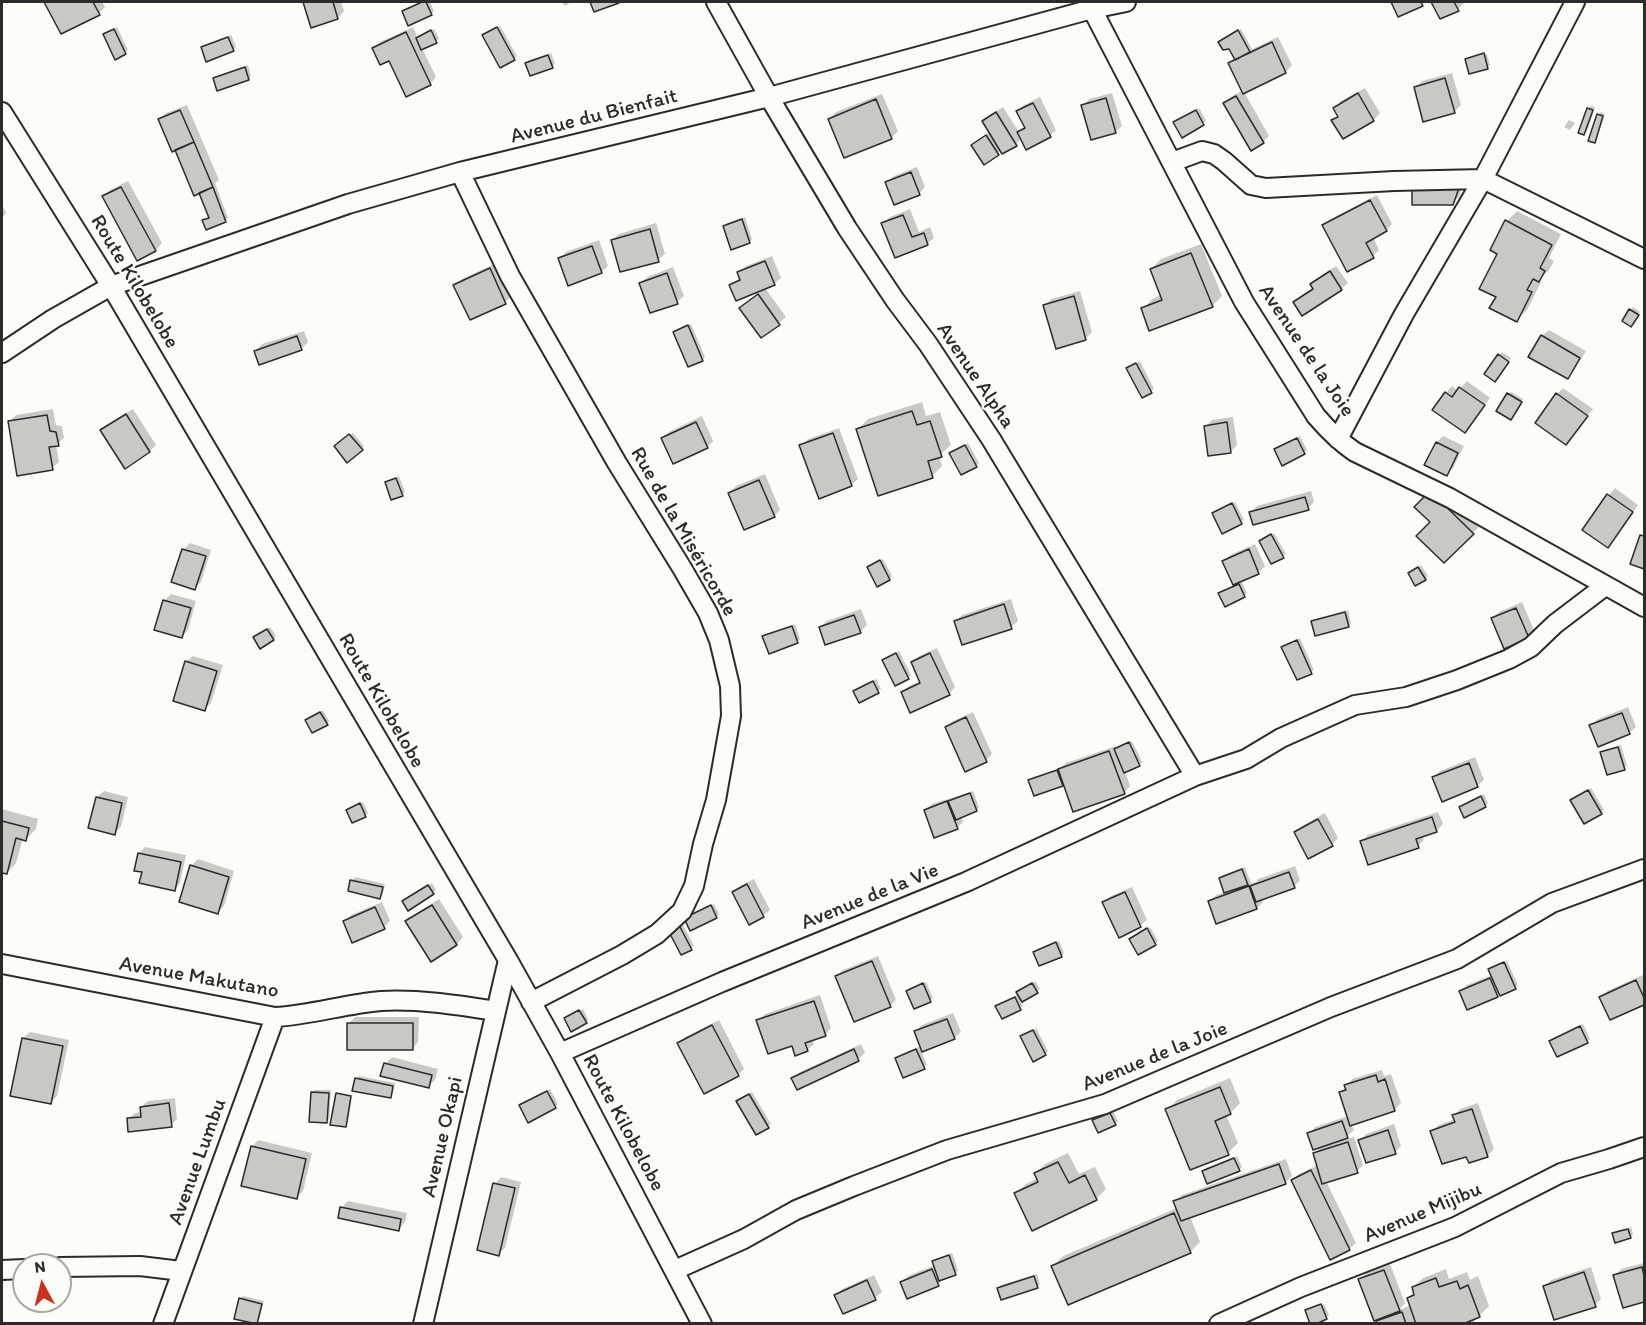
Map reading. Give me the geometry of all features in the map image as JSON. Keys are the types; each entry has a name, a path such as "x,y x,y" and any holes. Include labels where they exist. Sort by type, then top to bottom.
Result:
{"street":[{"name":"Avenue Alpha","path":"716,2 769,98 848,228 991,439 1195,776"},
{"name":"Avenue du Bienfait","path":"2,353 53,319 111,286 348,204 460,172 769,98 1092,9 1126,2"},
{"path":"1338,439 1404,314 1483,179 1575,2"},
{"name":"Avenue de la Joie","path":"1092,9 1244,302 1316,416 1344,445 1355,452 1450,498 1644,607"},
{"name":"Route Kilobelobe","path":"2,112 111,286 508,960 560,1053 702,1323"},
{"path":"1172,162 1202,151 1214,154 1251,185 1266,188 1483,179 1644,259"},
{"name":"Rue de la Miséricorde","path":"460,172 510,276 617,463 708,613 719,640 730,686 731,716 716,800 694,886 682,911 657,934 622,955 531,1002"},
{"name":"Avenue de la Vie","path":"560,1053 722,982 966,882 1195,776 1246,759 1281,738 1354,705 1406,697 1509,660 1532,647 1554,624 1605,586"},
{"name":"Avenue de la Joie","path":"675,1270 744,1239 796,1210 854,1186 947,1150 1105,1104 1332,1007 1457,959 1552,903 1644,869"},
{"name":"Avenue Okapi","path":"423,1323 508,960"},
{"name":"Avenue Makutano","path":"2,964 275,1017 294,1016 379,1001 409,1000 496,1011"},
{"name":"Avenue Lumbu","path":"163,1323 275,1017"},
{"name":"Avenue Mijibu","path":"1219,1323 1301,1287 1455,1227 1561,1173 1644,1147"},
{"path":"72,1267 140,1266 182,1271"}],"building":[{"path":"44,2 93,2 100,15 61,34"},
{"path":"303,2 333,2 338,19 311,28"},
{"path":"426,2 432,15 408,26 402,11"},
{"path":"590,2 618,2 619,3 594,12"},
{"path":"1391,2 1421,2 1423,6 1398,17"},
{"path":"1431,2 1454,2 1459,11 1440,19"},
{"path":"497,27 515,60 500,68 482,35"},
{"path":"114,29 126,54 115,60 103,34"},
{"path":"431,30 437,43 421,50 416,38"},
{"path":"1238,30 1250,52 1235,60 1229,49 1223,50 1218,42"},
{"path":"406,32 431,85 406,97 389,61 380,65 372,48"},
{"path":"228,37 234,51 206,62 201,47"},
{"path":"1272,42 1286,73 1243,94 1228,63"},
{"path":"1484,53 1488,69 1469,74 1465,59"},
{"path":"548,55 553,68 530,76 525,63"},
{"path":"245,67 249,80 217,91 213,78"},
{"path":"1445,78 1455,113 1423,122 1414,87"},
{"path":"1358,93 1374,121 1343,139 1331,120 1338,117 1333,108"},
{"path":"1236,96 1264,143 1251,151 1223,103"},
{"path":"1106,98 1116,133 1091,140 1081,105"},
{"path":"876,99 892,139 844,158 828,119"},
{"path":"1033,103 1051,137 1026,150 1017,132 1025,128 1016,111"},
{"path":"1587,108 1593,110 1584,135 1578,133"},
{"path":"180,110 194,142 172,152 158,119"},
{"path":"1196,110 1204,125 1182,138 1173,122"},
{"path":"996,112 1017,146 1002,154 982,121"},
{"path":"1597,114 1603,116 1595,143 1588,141"},
{"path":"986,135 999,155 984,165 971,145"},
{"path":"194,142 213,187 194,196 175,150"},
{"path":"911,172 920,195 894,205 885,182"},
{"path":"121,187 156,251 137,261 102,196"},
{"path":"213,187 226,222 206,230 202,220 209,218 199,193"},
{"path":"1412,188 1459,188 1453,205 1412,205"},
{"path":"1370,200 1387,231 1366,243 1374,258 1347,272 1322,225"},
{"path":"903,215 912,237 924,233 928,245 895,258 881,223"},
{"path":"742,219 750,243 731,250 723,226"},
{"path":"1505,220 1552,245 1540,268 1545,271 1539,282 1533,279 1527,290 1532,292 1517,322 1489,308 1496,297 1479,289 1497,254 1490,250"},
{"path":"650,229 659,262 620,272 611,240"},
{"path":"592,246 602,273 568,286 558,258"},
{"path":"1191,253 1213,307 1149,331 1141,308 1162,300 1150,269"},
{"path":"765,261 775,285 736,301 729,285 740,280 737,272"},
{"path":"490,268 506,304 470,320 453,285"},
{"path":"1330,271 1342,290 1302,316 1293,302 1313,289 1310,284"},
{"path":"667,273 678,304 650,313 639,283"},
{"path":"758,294 780,325 761,338 739,308"},
{"path":"1074,296 1086,340 1056,349 1043,305"},
{"path":"1629,309 1639,315 1631,327 1622,321"},
{"path":"688,325 703,361 688,367 673,332"},
{"path":"1541,335 1580,358 1568,379 1528,357"},
{"path":"297,336 302,350 259,365 254,351"},
{"path":"1498,354 1509,362 1495,382 1484,374"},
{"path":"1136,363 1152,393 1142,398 1126,368"},
{"path":"1459,387 1485,405 1465,433 1432,410 1445,392 1452,397"},
{"path":"1507,393 1522,402 1511,420 1496,411"},
{"path":"1556,393 1588,416 1566,445 1535,423"},
{"path":"912,411 917,425 930,421 942,457 928,461 933,478 878,496 856,429"},
{"path":"126,414 150,452 125,469 100,430"},
{"path":"47,415 50,431 56,432 59,446 49,447 53,470 17,476 8,421"},
{"path":"696,422 708,448 673,464 661,438"},
{"path":"1227,422 1231,453 1208,456 1204,426"},
{"path":"833,433 852,486 819,499 799,445"},
{"path":"349,434 363,450 347,463 334,446"},
{"path":"1297,438 1305,454 1282,466 1274,449"},
{"path":"1436,442 1458,453 1447,476 1424,465"},
{"path":"965,445 977,467 961,475 949,453"},
{"path":"396,478 403,496 391,500 385,482"},
{"path":"759,480 775,517 744,530 728,493"},
{"path":"1430,491 1474,534 1444,563 1416,536 1430,522 1414,507"},
{"path":"1607,494 1633,512 1608,548 1582,530"},
{"path":"1305,497 1309,510 1253,525 1249,512"},
{"path":"1232,503 1242,524 1222,534 1212,513"},
{"path":"1271,534 1284,558 1271,564 1259,541"},
{"path":"1640,535 1644,536 1644,569 1630,564"},
{"path":"182,549 206,556 195,590 171,582"},
{"path":"1249,549 1259,574 1233,585 1222,561"},
{"path":"880,560 890,580 877,587 867,567"},
{"path":"1418,567 1426,580 1415,586 1408,573"},
{"path":"1239,584 1245,597 1225,607 1218,593"},
{"path":"163,600 191,608 182,638 154,630"},
{"path":"1004,604 1012,629 962,645 954,621"},
{"path":"1516,608 1529,638 1504,649 1491,618"},
{"path":"1345,612 1349,627 1315,636 1311,621"},
{"path":"854,615 861,633 825,645 819,627"},
{"path":"792,626 798,643 769,654 762,636"},
{"path":"267,629 274,640 260,649 253,637"},
{"path":"1297,640 1312,674 1297,680 1281,647"},
{"path":"896,653 909,679 895,686 882,660"},
{"path":"930,653 950,695 910,713 901,692 920,683 911,662"},
{"path":"185,661 217,671 205,711 173,701"},
{"path":"873,681 879,693 859,703 853,691"},
{"path":"320,712 328,725 312,733 305,720"},
{"path":"1622,713 1630,734 1598,747 1589,725"},
{"path":"966,717 987,762 965,772 945,727"},
{"path":"1129,742 1140,766 1124,773 1114,749"},
{"path":"1618,747 1625,770 1607,775 1600,752"},
{"path":"1109,751 1125,794 1073,812 1058,769"},
{"path":"1469,763 1478,787 1442,802 1432,777"},
{"path":"1057,770 1063,786 1034,796 1028,780"},
{"path":"1588,790 1602,814 1584,824 1570,800"},
{"path":"970,793 977,811 956,820 948,801"},
{"path":"1481,796 1486,807 1464,818 1459,807"},
{"path":"96,797 122,803 115,835 88,828"},
{"path":"947,801 958,829 934,838 924,810"},
{"path":"360,803 366,817 352,823 346,810"},
{"path":"1432,817 1437,832 1416,839 1419,848 1368,865 1360,841"},
{"path":"1318,819 1333,846 1308,859 1294,832"},
{"path":"2,821 29,828 26,841 16,838 7,874 2,873"},
{"path":"138,853 181,862 175,891 139,883 142,872 134,871"},
{"path":"190,865 229,877 218,914 179,902"},
{"path":"1242,869 1248,885 1224,893 1219,878"},
{"path":"1289,872 1295,888 1256,902 1250,886"},
{"path":"350,880 383,887 380,899 348,891"},
{"path":"747,884 764,917 749,925 732,892"},
{"path":"428,885 434,894 408,911 402,901"},
{"path":"1249,886 1257,909 1216,924 1208,901"},
{"path":"1125,892 1141,927 1119,938 1102,902"},
{"path":"432,905 457,945 431,962 405,921"},
{"path":"711,905 717,918 690,931 684,918"},
{"path":"375,907 385,929 352,943 343,921"},
{"path":"679,925 692,950 681,955 668,930"},
{"path":"1147,928 1156,945 1138,955 1129,939"},
{"path":"1056,942 1062,957 1039,966 1033,952"},
{"path":"872,961 891,1007 854,1022 835,976"},
{"path":"1504,962 1516,989 1500,996 1488,969"},
{"path":"1490,978 1498,997 1467,1010 1459,991"},
{"path":"1636,980 1644,998 1644,1005 1610,1020 1599,997"},
{"path":"923,983 931,1002 914,1009 906,991"},
{"path":"1032,983 1038,993 1022,1002 1016,992"},
{"path":"1015,997 1021,1010 1002,1019 995,1006"},
{"path":"814,1001 826,1036 805,1043 808,1051 795,1056 792,1046 768,1054 756,1020"},
{"path":"579,1010 587,1023 571,1032 564,1018"},
{"path":"947,1019 955,1039 922,1052 914,1031"},
{"path":"347,1023 413,1023 413,1050 347,1050"},
{"path":"712,1025 739,1076 704,1094 677,1043"},
{"path":"1580,1026 1588,1043 1557,1057 1549,1041"},
{"path":"1033,1030 1046,1055 1033,1062 1020,1036"},
{"path":"22,1038 63,1046 51,1104 10,1096"},
{"path":"854,1049 859,1061 797,1090 791,1078"},
{"path":"916,1049 925,1069 903,1078 895,1058"},
{"path":"384,1063 432,1075 429,1088 380,1076"},
{"path":"1376,1075 1378,1082 1385,1079 1395,1111 1350,1126 1339,1092 1346,1090 1344,1085"},
{"path":"355,1078 393,1086 391,1098 352,1091"},
{"path":"1220,1087 1231,1114 1215,1121 1229,1155 1190,1170 1165,1109"},
{"path":"547,1091 556,1108 528,1123 519,1105"},
{"path":"311,1092 329,1093 327,1123 309,1122"},
{"path":"336,1093 351,1096 346,1127 330,1125"},
{"path":"749,1094 769,1128 756,1135 736,1101"},
{"path":"169,1103 172,1127 128,1132 127,1118 141,1117 140,1107"},
{"path":"1472,1109 1488,1157 1469,1163 1466,1157 1442,1164 1430,1131 1455,1122 1452,1115"},
{"path":"1110,1113 1116,1125 1098,1133 1092,1120"},
{"path":"1342,1121 1348,1138 1313,1150 1307,1133"},
{"path":"1388,1130 1396,1154 1366,1163 1358,1140"},
{"path":"1348,1142 1358,1173 1322,1184 1313,1153"},
{"path":"251,1146 306,1159 297,1199 241,1186"},
{"path":"1234,1158 1240,1171 1207,1184 1202,1171"},
{"path":"1058,1162 1069,1183 1085,1175 1097,1200 1032,1231 1014,1193 1038,1182 1034,1173"},
{"path":"1279,1164 1286,1184 1181,1221 1173,1201"},
{"path":"1311,1170 1350,1250 1330,1260 1291,1180"},
{"path":"493,1183 515,1188 499,1256 477,1250"},
{"path":"340,1207 401,1219 399,1231 338,1218"},
{"path":"1174,1213 1191,1253 1068,1305 1051,1266"},
{"path":"1628,1229 1631,1238 1615,1243 1612,1233"},
{"path":"949,1255 956,1275 939,1281 932,1261"},
{"path":"1642,1267 1644,1302 1623,1308 1613,1275"},
{"path":"932,1269 939,1286 907,1299 900,1282"},
{"path":"1384,1270 1400,1311 1374,1321 1358,1279"},
{"path":"1584,1272 1596,1307 1554,1320 1543,1286"},
{"path":"1034,1276 1038,1288 1001,1300 997,1288"},
{"path":"1436,1278 1439,1287 1457,1281 1460,1289 1468,1285 1480,1317 1463,1324 1416,1324 1407,1298 1414,1295 1412,1287"},
{"path":"867,1280 876,1300 843,1314 834,1295"},
{"path":"239,1298 262,1304 257,1324 234,1319"},
{"path":"1321,1304 1327,1319 1310,1324 1305,1310"},
{"path":"1402,1312 1406,1324 1377,1324 1376,1321"}]}
